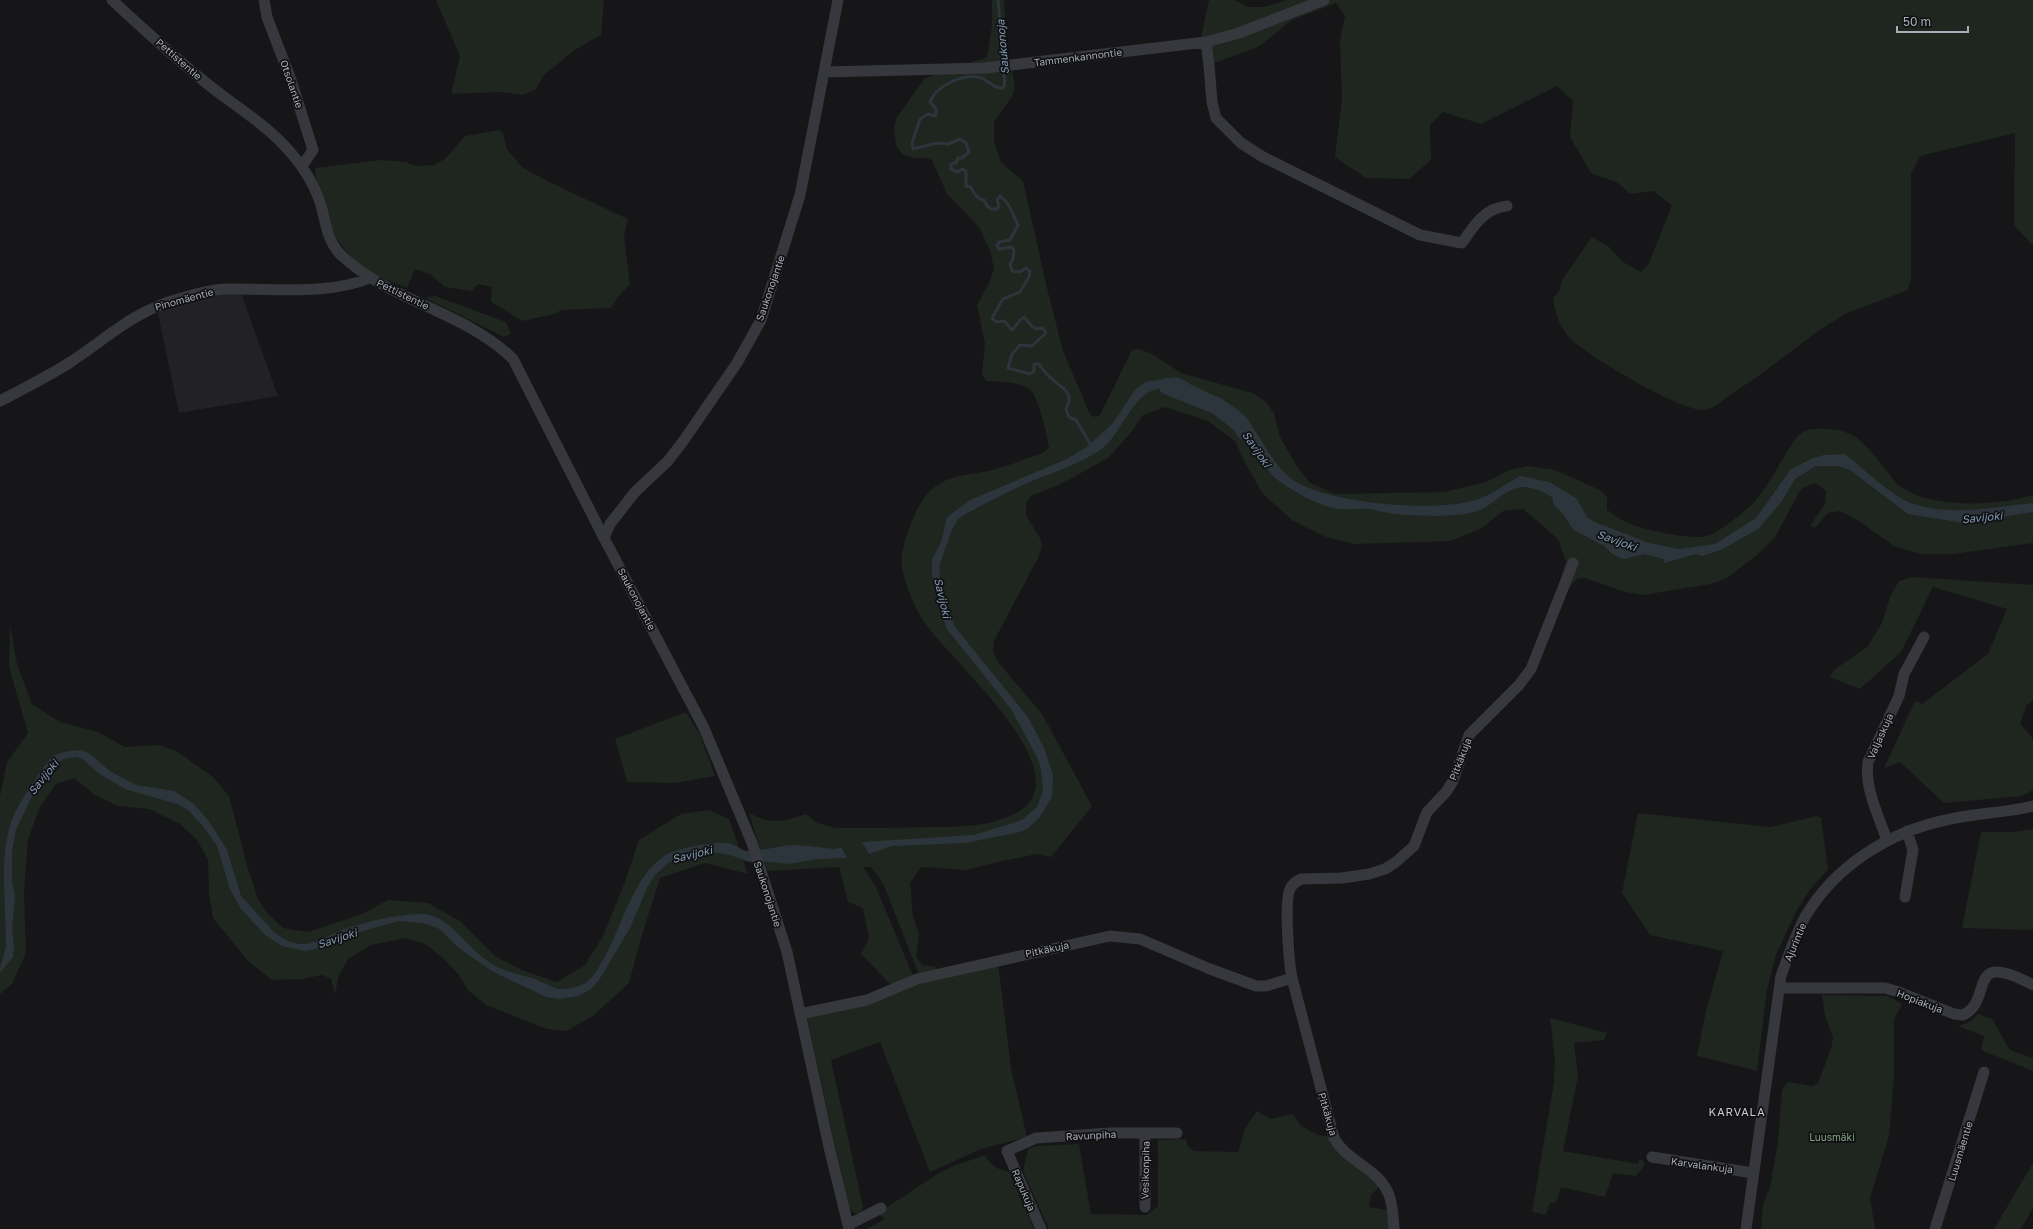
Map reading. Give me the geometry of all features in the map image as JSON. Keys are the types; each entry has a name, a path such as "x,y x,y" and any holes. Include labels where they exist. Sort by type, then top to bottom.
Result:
{"street":[{"name":"Pettistentie","path":"112,0 205,82 266,128 302,166 314,186 331,243 341,254 370,278 387,288 426,305 475,330 502,348 513,359 604,538"},
{"name":"Otsolantie","path":"264,0 267,17 291,80 313,150 302,166"},
{"name":"Saukonojantie","path":"838,0 800,194 761,320 737,363 684,440 668,461 635,492 610,524 604,538 704,728 752,843 787,952 849,1227"},
{"name":"Tammenkannontie","path":"825,72 996,67 1206,42 1239,33 1324,0"},
{"path":"1206,42 1212,102 1216,118 1235,138 1263,157 1341,194 1405,228 1420,235 1437,239 1462,242 1482,217 1495,207 1507,206"},
{"name":"Pinomäentie","path":"0,401 70,362 132,318 178,299 224,289 274,290 334,288 354,284 370,278"},
{"name":"Pitkäkuja","path":"1394,1229 1392,1204 1385,1186 1372,1172 1344,1152 1334,1138 1292,978 1289,961 1288,937 1290,889 1297,881 1301,879 1342,878 1370,874 1385,869 1396,862 1414,846 1427,812 1446,792 1453,781 1469,735 1519,685 1531,669 1573,563"},
{"name":"Valjaskuja","path":"1887,840 1870,787 1867,772 1868,762 1899,696 1904,674 1924,637"},
{"name":"Ajurintie","path":"1746,1229 1781,976 1791,947 1806,917 1823,892 1857,860 1887,840 1907,831 1947,819 2033,806"},
{"path":"1905,897 1913,850 1907,831"},
{"name":"Pitkäkuja","path":"800,1014 867,1000 917,979 1110,936 1140,939 1197,964 1256,986 1266,986 1292,978"},
{"name":"Hopiakuja","path":"1780,988 1885,988 1954,1014 1962,1015 1973,1006 1986,978 1990,974 1999,972 2005,973 2033,985"},
{"name":"Luusmäentie","path":"1935,1229 1984,1072"},
{"name":"Vesikonpiha","path":"1145,1207 1146,1133"},
{"name":"Ravunpiha","path":"1007,1151 1036,1138 1177,1133"},
{"name":"Rapukuja","path":"1007,1151 1041,1229"},
{"name":"Karvalankuja","path":"1652,1157 1753,1173"},
{"path":"849,1227 881,1208"}],"shaded area":[{"path":"241,293 278,396 179,413 157,309 220,294"}],"green space":[{"path":"436,0 604,0 601,35 576,49 544,75 535,90 522,95 500,92 451,94 460,56"},
{"path":"992,0 1004,0 1008,55 1015,85 1013,95 994,122 994,141 1001,162 1023,181 1063,351 1089,412 1093,417 1100,415 1132,350 1139,349 1152,354 1181,373 1252,393 1265,401 1274,413 1280,437 1296,465 1310,483 1335,494 1444,492 1486,482 1512,469 1528,466 1555,470 1600,490 1607,497 1607,510 1628,523 1664,533 1694,537 1708,536 1715,533 1752,504 1764,490 1792,443 1803,432 1813,429 1839,430 1849,433 1857,438 1871,452 1897,484 1914,494 1947,502 1966,503 2002,501 2033,495 2033,543 1953,554 1920,554 1894,546 1859,521 1840,511 1828,513 1815,528 1810,526 1825,504 1826,491 1815,483 1801,489 1775,537 1757,555 1727,578 1711,584 1643,595 1625,592 1585,578 1577,579 1565,592 1557,590 1566,561 1558,539 1523,509 1503,511 1482,528 1451,541 1354,544 1326,537 1293,521 1263,494 1246,465 1235,441 1208,421 1165,407 1143,415 1129,435 1108,458 1059,485 1031,496 1026,504 1026,515 1041,540 1042,547 1038,558 994,641 993,651 998,662 1042,714 1092,806 1051,857 1037,854 967,870 921,867 910,883 913,917 919,934 916,957 922,965 936,967 937,971 919,975 883,883 871,867 863,867 876,887 913,976 892,986 861,954 869,938 863,908 848,902 839,867 767,871 749,813 771,821 791,819 806,814 817,823 836,828 966,826 994,822 1012,815 1025,807 1032,799 1034,794 1035,775 1028,753 1015,730 978,683 941,643 923,620 909,591 902,567 902,552 913,518 920,504 934,487 942,482 958,476 988,471 1008,465 1039,454 1049,448 1042,416 1033,393 1025,386 1008,382 986,381 982,373 985,344 977,305 989,283 994,269 990,250 979,227 947,194 932,160 927,158 913,158 902,154 896,145 894,127 897,117 925,78 987,57 992,26"},
{"path":"1209,0 1235,0 1248,7 1264,7 1287,0 2033,0 2033,246 2014,225 2015,133 1920,156 1911,174 1911,279 1908,290 1847,313 1821,329 1761,374 1713,407 1704,410 1692,408 1657,393 1616,371 1573,341 1561,326 1555,310 1553,298 1559,292 1562,280 1592,237 1608,246 1623,262 1641,272 1649,263 1672,205 1653,191 1630,194 1618,183 1591,173 1570,137 1573,101 1557,86 1481,124 1443,112 1430,125 1431,160 1409,179 1366,178 1335,157 1342,100 1340,41 1345,16 1336,3 1292,20 1258,47 1203,67 1201,38"},
{"path":"499,130 503,133 507,149 522,167 545,180 628,219 624,237 630,284 618,297 611,308 560,310 558,313 523,321 491,302 492,287 478,284 472,291 445,287 430,274 415,269 407,288 383,278 362,265 352,257 337,238 330,223 323,193 317,182 315,168 381,160 406,162 416,166 433,165 445,159 465,136"},
{"path":"435,296 506,322 511,334 504,337 425,298"},
{"path":"1912,577 2033,585 2033,701 2027,705 2020,723 2033,739 2033,790 2022,796 1944,803 1900,762 1884,768 1915,701 1922,704 1988,654 2007,609 1933,587 1901,652 1860,689 1830,677 1834,670 1868,646 1882,623 1890,597 1899,581"},
{"path":"10,625 17,664 32,704 60,722 98,732 125,747 159,745 178,752 213,777 229,796 248,869 258,899 267,913 283,928 308,932 362,914 388,900 428,903 460,921 495,956 522,970 556,982 584,966 602,938 625,882 639,840 681,814 709,810 729,819 748,874 705,863 660,878 629,983 593,1016 566,1031 547,1029 486,1005 469,991 458,974 443,958 425,944 406,938 371,945 348,959 339,975 335,994 331,979 322,975 303,979 272,980 249,962 213,918 209,893 208,860 197,840 180,824 149,809 118,806 95,795 74,778 56,784 40,807 28,839 24,893 26,953 12,984 0,994 0,796 7,762 28,733 9,667"},
{"path":"686,712 700,735 715,776 675,783 627,782 615,739"},
{"path":"1638,813 1770,827 1817,816 1821,818 1828,869 1809,891 1795,914 1776,955 1767,990 1757,1071 1697,1056 1706,1011 1723,951 1650,935 1622,893"},
{"path":"2033,829 2033,930 1962,928 1981,832 2013,832"},
{"path":"998,963 1011,1068 1027,1137 981,1149 930,1172 880,1042 831,1060 863,1207 861,1212 856,1214 848,1208 807,1017 911,985"},
{"name":"Luusmäki","path":"1822,995 1887,996 1902,1004 1894,1020 1894,1077 1889,1136 1870,1198 1875,1229 1761,1229 1763,1204 1770,1187 1778,1142 1782,1090 1788,1082 1812,1086 1818,1083 1831,1049 1833,1037 1825,1016"},
{"path":"1978,1014 1992,1019 2010,1050 2033,1058 2033,1071 1981,1050 1984,1036 1958,1026 1970,1022"},
{"path":"1550,1018 1607,1033 1604,1040 1574,1043 1578,1076 1563,1151 1638,1164 1639,1159 1644,1161 1644,1166 1636,1176 1613,1173 1605,1197 1561,1187 1556,1203 1550,1202 1546,1215 1532,1212 1554,1082 1555,1059"},
{"path":"1257,1111 1270,1119 1293,1114 1301,1126 1318,1135 1330,1137 1379,1187 1371,1195 1369,1207 1387,1210 1389,1229 1049,1229 1023,1171 1028,1149 1036,1146 1079,1144 1091,1214 1146,1215 1158,1206 1158,1140 1186,1139 1187,1145 1194,1151 1238,1152 1245,1128"},
{"path":"985,1155 995,1166 1001,1170 1009,1172 1034,1229 866,1229 885,1219 876,1213 938,1174 952,1167"},
{"path":"2033,1163 2033,1208 2021,1229 1994,1229"}],"water":[{"path":"1176,377 1223,400 1247,418 1266,449 1289,477 1305,486 1326,494 1351,499 1405,505 1431,506 1454,504 1485,497 1520,476 1549,482 1576,498 1590,522 1600,524 1649,543 1679,549 1715,544 1756,518 1791,469 1813,458 1824,455 1845,454 1894,494 1911,503 1941,509 1972,510 2033,503 2033,512 1964,523 1908,514 1850,470 1839,466 1816,466 1795,479 1782,501 1758,529 1723,549 1702,556 1696,554 1664,563 1664,559 1644,554 1624,559 1610,552 1588,526 1554,499 1533,488 1518,487 1512,489 1489,505 1477,511 1448,516 1395,514 1368,509 1340,509 1322,504 1303,496 1284,485 1274,477 1266,467 1248,436 1224,412 1205,401 1158,389 1149,392 1142,397 1128,414 1110,441 1095,454 1015,489 958,519 952,530 940,563 939,583 955,627 1028,717 1044,748 1053,775 1052,797 1039,818 1027,829 1020,832 965,843 892,846 869,854 862,842 974,835 1022,820 1037,807 1043,791 1041,770 1038,759 1011,709 946,628 932,574 932,560 941,542 947,517 970,500 1067,459 1088,446 1113,423 1135,390 1145,382"},
{"path":"82,750 90,754 110,771 136,785 174,791 194,804 208,820 227,850 241,896 275,933 285,939 297,944 305,944 321,940 340,931 372,921 390,917 419,914 429,915 438,918 455,930 490,963 515,974 535,979 557,989 571,988 584,984 593,976 610,947 629,903 645,875 655,864 672,852 699,845 718,843 732,844 746,851 798,845 836,849 841,847 847,858 818,859 788,864 762,861 749,862 730,855 707,851 683,856 668,863 655,875 647,888 630,928 599,980 591,989 578,996 560,999 546,997 492,971 460,949 438,928 422,923 398,921 350,935 316,949 305,951 282,946 265,935 241,909 230,889 217,846 203,826 188,810 177,804 125,789 98,773 83,759 76,757 64,759 55,764 32,796 16,830 12,851 12,882 15,896 12,928 14,947 13,957 0,973 6,944 4,871 6,842 11,823 23,798 49,760 64,752"}],"waterway":[{"name":"Saukonoja","path":"998,0 1002,66 1005,80 1003,88 997,87 981,78 971,77 957,80 937,91 930,102 936,109 936,116 928,114 920,119 912,143 913,149 937,143 948,144 960,139 966,143 969,152 962,158 958,158 956,163 951,164 951,169 958,172 962,169 966,171 966,186 971,187 976,196 979,199 984,200 987,206 991,209 997,209 999,205 997,200 1000,196 1009,206 1018,225 1010,240 999,242 997,246 999,249 1011,247 1014,250 1013,259 1010,264 1012,271 1020,272 1026,268 1030,271 1029,277 1020,292 1003,299 992,318 996,322 1004,321 1012,330 1024,317 1034,328 1043,328 1046,333 1032,346 1020,345 1012,354 1008,368 1030,374 1034,371 1034,364 1039,364 1048,376 1064,388 1069,399 1066,409 1069,417 1076,420 1092,447"},
{"name":"Savijoki","path":"1167,386 1217,406 1240,424 1244,431"},
{"name":"Savijoki","path":"1561,500 1570,509 1579,523 1603,536 1613,539"}],"district":[{"name":"KARVALA","path":"1737,1111"}]}
